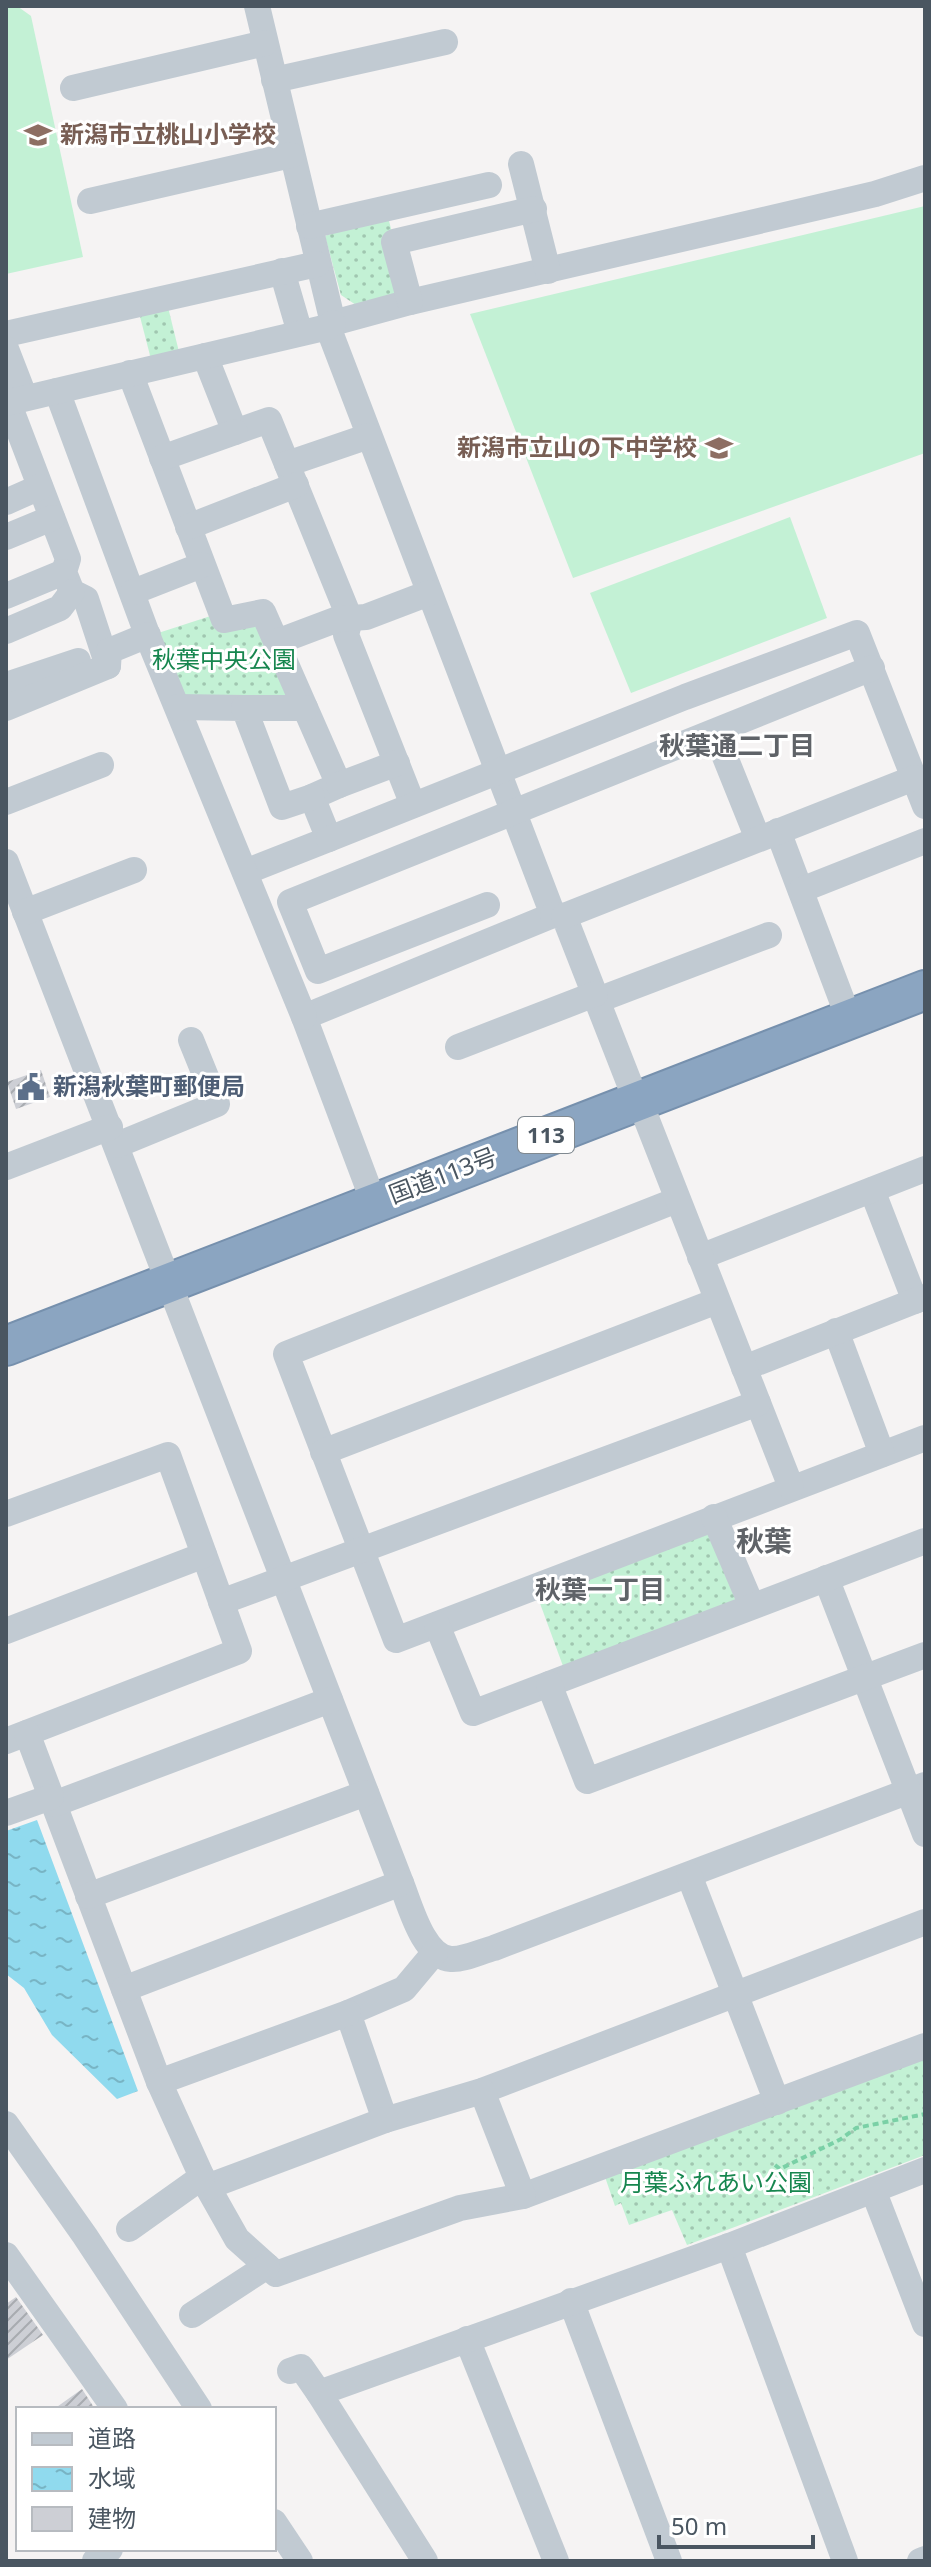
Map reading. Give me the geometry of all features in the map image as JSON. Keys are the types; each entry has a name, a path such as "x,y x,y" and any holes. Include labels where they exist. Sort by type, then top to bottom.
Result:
{"highway":[{"name":"国道113号","path":"6,1346 925,990"}],"street":[{"path":"257,6 331,325 369,436 513,811 596,997 791,1487"},
{"path":"274,80 445,42"},
{"path":"73,88 265,43"},
{"path":"90,201 291,155"},
{"path":"521,164 548,271"},
{"path":"13,401 300,333 410,302 875,194 925,178"},
{"path":"309,226 489,185"},
{"path":"410,302 394,242 534,209"},
{"path":"6,334 317,264"},
{"path":"282,271 300,333"},
{"path":"6,349 13,401 40,487 68,559 68,582 60,608 6,631"},
{"path":"205,356 235,432"},
{"path":"130,373 224,620 263,612 339,785"},
{"path":"57,391 148,635 304,1017 374,1203"},
{"path":"162,458 269,420 350,619 346,635 413,805"},
{"path":"188,527 369,436"},
{"path":"6,502 40,487"},
{"path":"6,537 52,518"},
{"path":"133,592 202,565"},
{"path":"6,596 68,582"},
{"path":"68,582 86,599 108,666"},
{"path":"277,642 338,619 366,617 429,593"},
{"path":"245,872 685,697 857,633 925,806"},
{"path":"108,666 109,651 148,635"},
{"path":"7,700 90,657 100,641"},
{"path":"7,700 108,666"},
{"path":"487,905 318,971 290,902 872,668"},
{"path":"685,697 801,890 849,1019"},
{"path":"178,707 305,708"},
{"path":"244,708 282,807 397,763"},
{"path":"6,802 101,765"},
{"path":"304,1017 914,778"},
{"path":"312,797 329,839"},
{"path":"801,890 925,841"},
{"path":"6,862 426,1943 435,1952 451,1959 494,1948 917,1788"},
{"path":"25,912 134,870"},
{"path":"458,1047 769,935"},
{"path":"6,1167 217,1104 191,1040"},
{"path":"700,1257 925,1169"},
{"path":"744,1368 920,1299 872,1190"},
{"path":"677,1200 286,1354 396,1640 925,1438"},
{"path":"323,1452 717,1301"},
{"path":"836,1331 882,1454"},
{"path":"221,1602 758,1403"},
{"path":"6,1514 168,1455 239,1651 16,1737 52,1801 159,2082 205,2182 237,2239 276,2274 460,2208 523,2196 925,2046"},
{"path":"714,1517 752,1606"},
{"path":"437,1625 473,1713 925,1541"},
{"path":"6,1631 204,1555"},
{"path":"826,1578 864,1678 917,1788 925,1834"},
{"path":"549,1684 587,1781 925,1655"},
{"path":"6,1813 52,1801 330,1700"},
{"path":"88,1896 366,1793"},
{"path":"689,1875 777,2102"},
{"path":"124,1989 401,1883"},
{"path":"129,2229 205,2182 385,2120 482,2091 925,1922"},
{"path":"159,2082 348,2013 404,1989 435,1952"},
{"path":"348,2013 385,2120"},
{"path":"482,2091 523,2196"},
{"path":"6,2124 85,2236 198,2407"},
{"path":"319,2393 729,2246 925,2170"},
{"path":"873,2190 925,2324"},
{"path":"729,2246 845,2561"},
{"path":"6,2255 114,2407"},
{"path":"192,2315 267,2266"},
{"path":"571,2301 669,2561"},
{"path":"467,2339 556,2561"},
{"path":"290,2371 301,2367 425,2561"},
{"path":"276,2525 300,2561"}],"path":[{"path":"775,2165 780,2169 841,2139 856,2128 925,2114"}],"green space":[{"name":"新潟市立桃山小学校","path":"6,6 17,6 31,16 83,257 6,274"},
{"name":"新潟市立山の下中学校","path":"925,206 925,453 573,578 470,314"},
{"path":"387,213 407,292 356,305 341,295 325,236"},
{"path":"166,299 181,360 153,367 137,305"},
{"path":"790,517 827,618 631,693 590,593"},
{"name":"秋葉中央公園","path":"262,610 301,705 180,704 152,635 226,611"},
{"path":"714,1517 752,1606 567,1677 534,1587"},
{"name":"月葉ふれあい公園","path":"925,2054 925,2155 687,2245 672,2210 629,2225 621,2203 615,2206 604,2174"}],"water":[{"path":"37,1820 138,2091 117,2099 52,2035 24,1988 6,1974 6,1831"}],"building":[{"path":"41,1070 50,1097 16,1109 7,1082"},
{"path":"16,2297 43,2335 6,2360 6,2304"},
{"path":"82,2389 94,2407 57,2407"}],"place":[{"name":"新潟市立桃山小学校","path":"38,135"},
{"name":"新潟市立山の下中学校","path":"719,448"},
{"name":"新潟秋葉町郵便局","path":"31,1087"}],"district":[{"name":"秋葉通二丁目","path":"737,746"},
{"name":"秋葉","path":"764,1541"},
{"name":"秋葉一丁目","path":"600,1590"}]}
